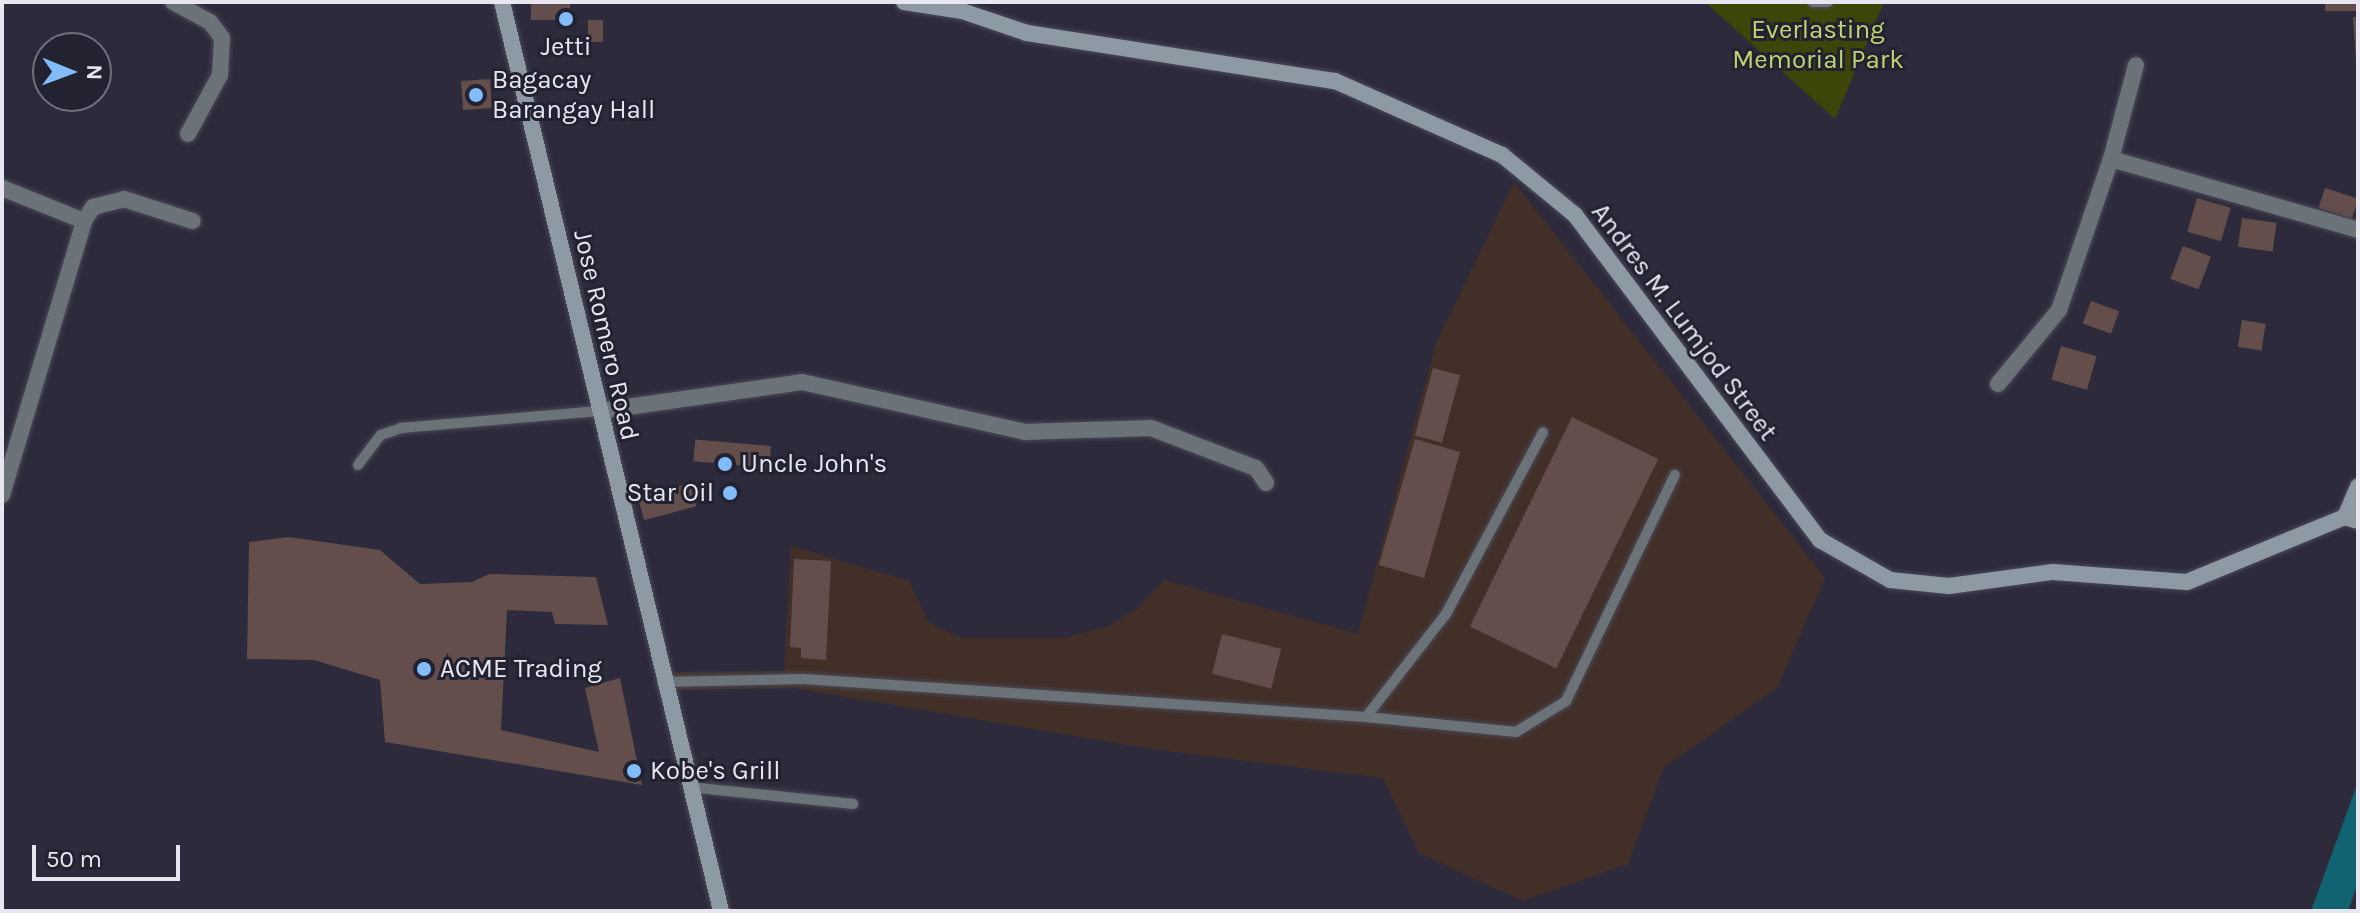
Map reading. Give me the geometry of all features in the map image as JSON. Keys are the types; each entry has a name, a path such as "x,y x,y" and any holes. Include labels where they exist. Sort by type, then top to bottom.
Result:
{"main road":[{"name":"Jose Romero Road","path":"502,2 662,682 721,911"},
{"name":"Andres M. Lumjod Street","path":"904,2 968,7 1027,33 1335,81 1502,155 1575,215 1820,540 1890,580 1949,586 2053,572 2187,582 2352,519"},
{"path":"2352,519 2358,487"}],"street":[{"path":"173,2 210,22 222,38 220,75 188,134"},
{"path":"1998,384 2059,310 2111,159 2136,65"},
{"path":"2111,159 2358,230"},
{"path":"2,188 84,221"},
{"path":"2,495 84,221 101,202 124,199 193,221"},
{"path":"599,411 802,382 1025,432 1151,428 1256,468 1266,483"}],"lane":[{"path":"1813,2 1828,2"},
{"path":"358,465 381,435 401,428 599,411"},
{"path":"1366,717 1446,614 1543,432"},
{"path":"662,682 804,679 1366,717 1516,732 1566,701 1675,475"},
{"path":"689,787 853,804"}],"shaded area":[{"path":"1514,182 1825,578 1777,688 1664,767 1628,864 1522,901 1419,853 1383,778 1152,749 793,688 676,690 668,672 784,671 791,546 909,581 929,623 962,638 1065,638 1108,626 1138,608 1164,580 1358,634 1436,343"}],"green space":[{"name":"Everlasting Memorial Park","path":"1705,2 1884,2 1835,119"}],"water":[{"path":"2358,782 2358,883 2348,911 2311,911"}],"building":[{"path":"531,2 570,2 570,20 531,20"},
{"path":"2325,2 2358,2 2358,11 2325,11"},
{"path":"2353,17 2358,17 2358,61 2356,61"},
{"path":"588,20 603,20 603,42 588,42"},
{"name":"Bagacay Barangay Hall","path":"490,79 492,108 463,110 461,81"},
{"path":"2325,188 2358,199 2352,219 2319,208"},
{"path":"2197,198 2231,208 2221,241 2187,232"},
{"path":"2242,218 2277,223 2273,252 2238,247"},
{"path":"2183,246 2211,257 2198,289 2170,279"},
{"path":"2091,301 2119,311 2111,334 2083,324"},
{"path":"2242,320 2266,324 2261,350 2238,347"},
{"path":"2061,346 2097,356 2087,390 2051,380"},
{"path":"1433,368 1460,375 1442,443 1415,436"},
{"path":"1572,417 1658,459 1556,669 1470,626"},
{"path":"695,439 771,446 769,468 693,461"},
{"path":"1415,439 1460,452 1424,578 1379,565"},
{"path":"690,483 696,506 644,520 638,497"},
{"name":"ACME Trading","path":"289,537 380,550 420,584 472,582 489,574 596,577 608,625 555,624 552,612 507,610 501,730 599,752 585,688 620,678 642,785 385,742 380,680 314,660 247,659 249,542"},
{"path":"794,559 831,561 826,660 801,658 801,648 790,647"},
{"path":"1222,634 1281,649 1271,689 1212,674"}],"place":[{"name":"Jetti","path":"566,19"},
{"name":"Bagacay Barangay Hall","path":"476,95"},
{"name":"Uncle John's","path":"725,464"},
{"name":"Star Oil","path":"730,493"},
{"name":"ACME Trading","path":"424,669"},
{"name":"Kobe's Grill","path":"634,771"}]}
